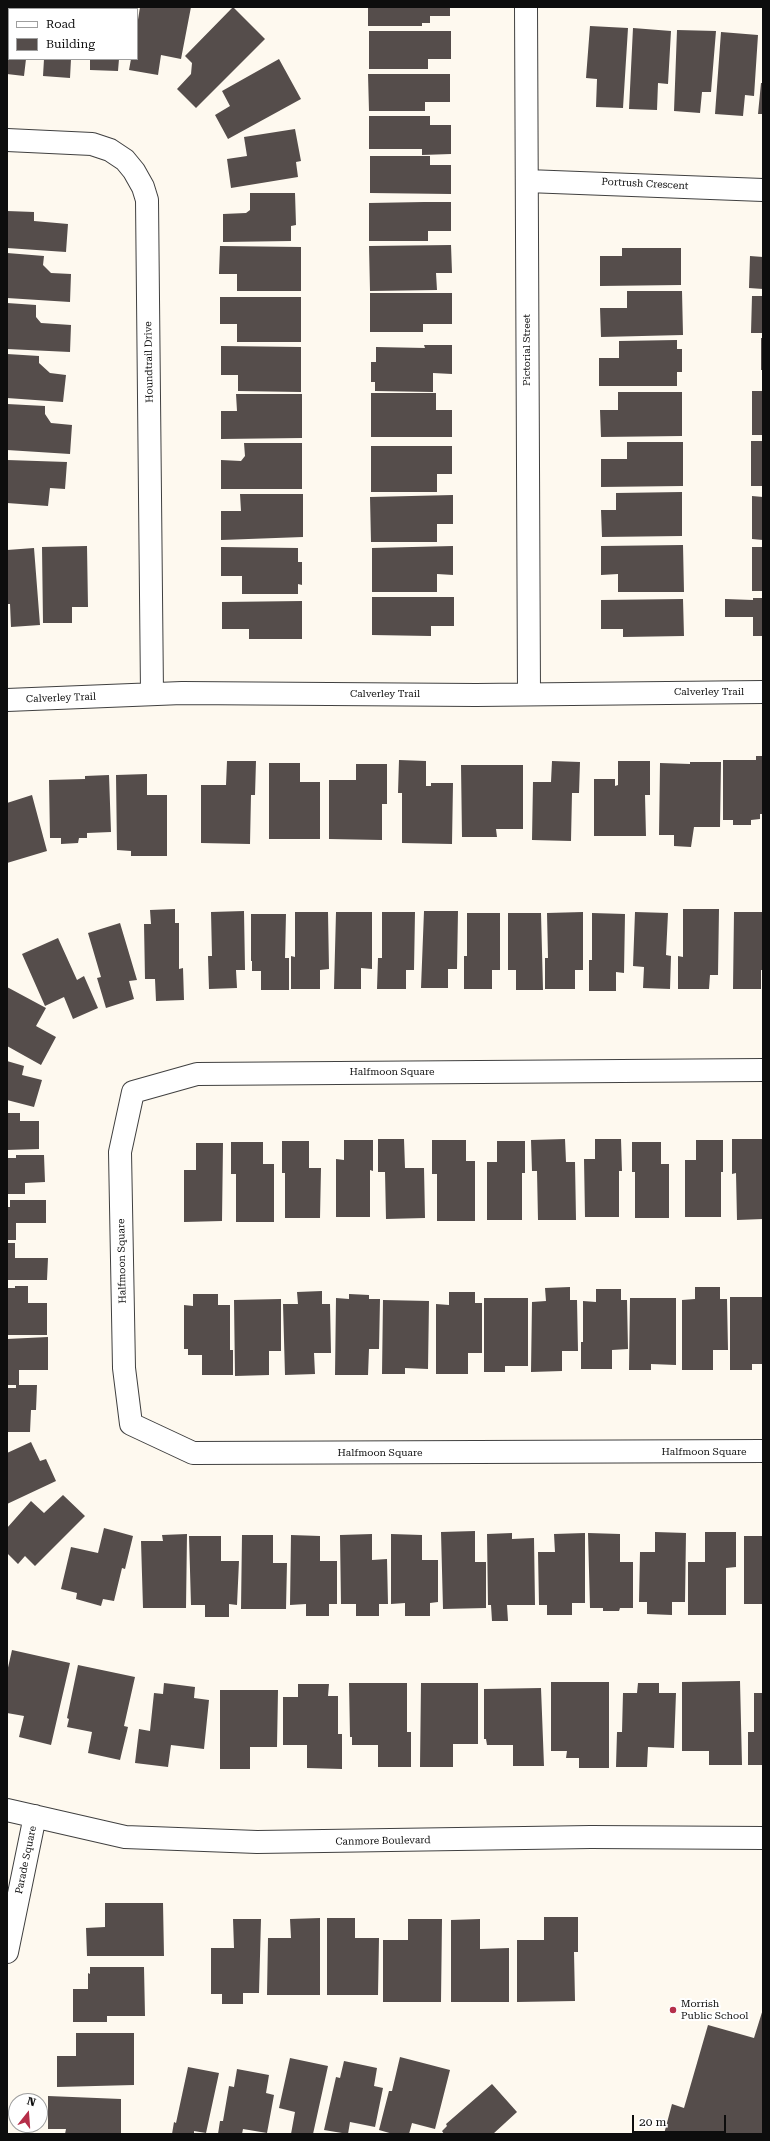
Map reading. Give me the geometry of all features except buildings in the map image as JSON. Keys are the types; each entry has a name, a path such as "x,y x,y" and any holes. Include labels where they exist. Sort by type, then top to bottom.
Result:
{"street":[{"name":"Pictorial Street","path":"526,7 529,693"},
{"name":"Houndtrail Drive","path":"7,140 92,144 110,150 125,160 134,171 143,186 147,200 152,693"},
{"name":"Portrush Crescent","path":"527,181 763,190"},
{"name":"Calverley Trail","path":"7,700 152,693 476,695 529,693 763,692"},
{"name":"Halfmoon Square","path":"763,1070 197,1074 133,1092 120,1152 124,1368 131,1424 158,1437 193,1453 763,1452"},
{"name":"Canmore Boulevard","path":"7,1810 125,1836 257,1842 591,1837 763,1838"},
{"name":"Parade Square","path":"7,1952 35,1816"}],"place":[{"name":"Morrish Public School","path":"673,2010"}]}
